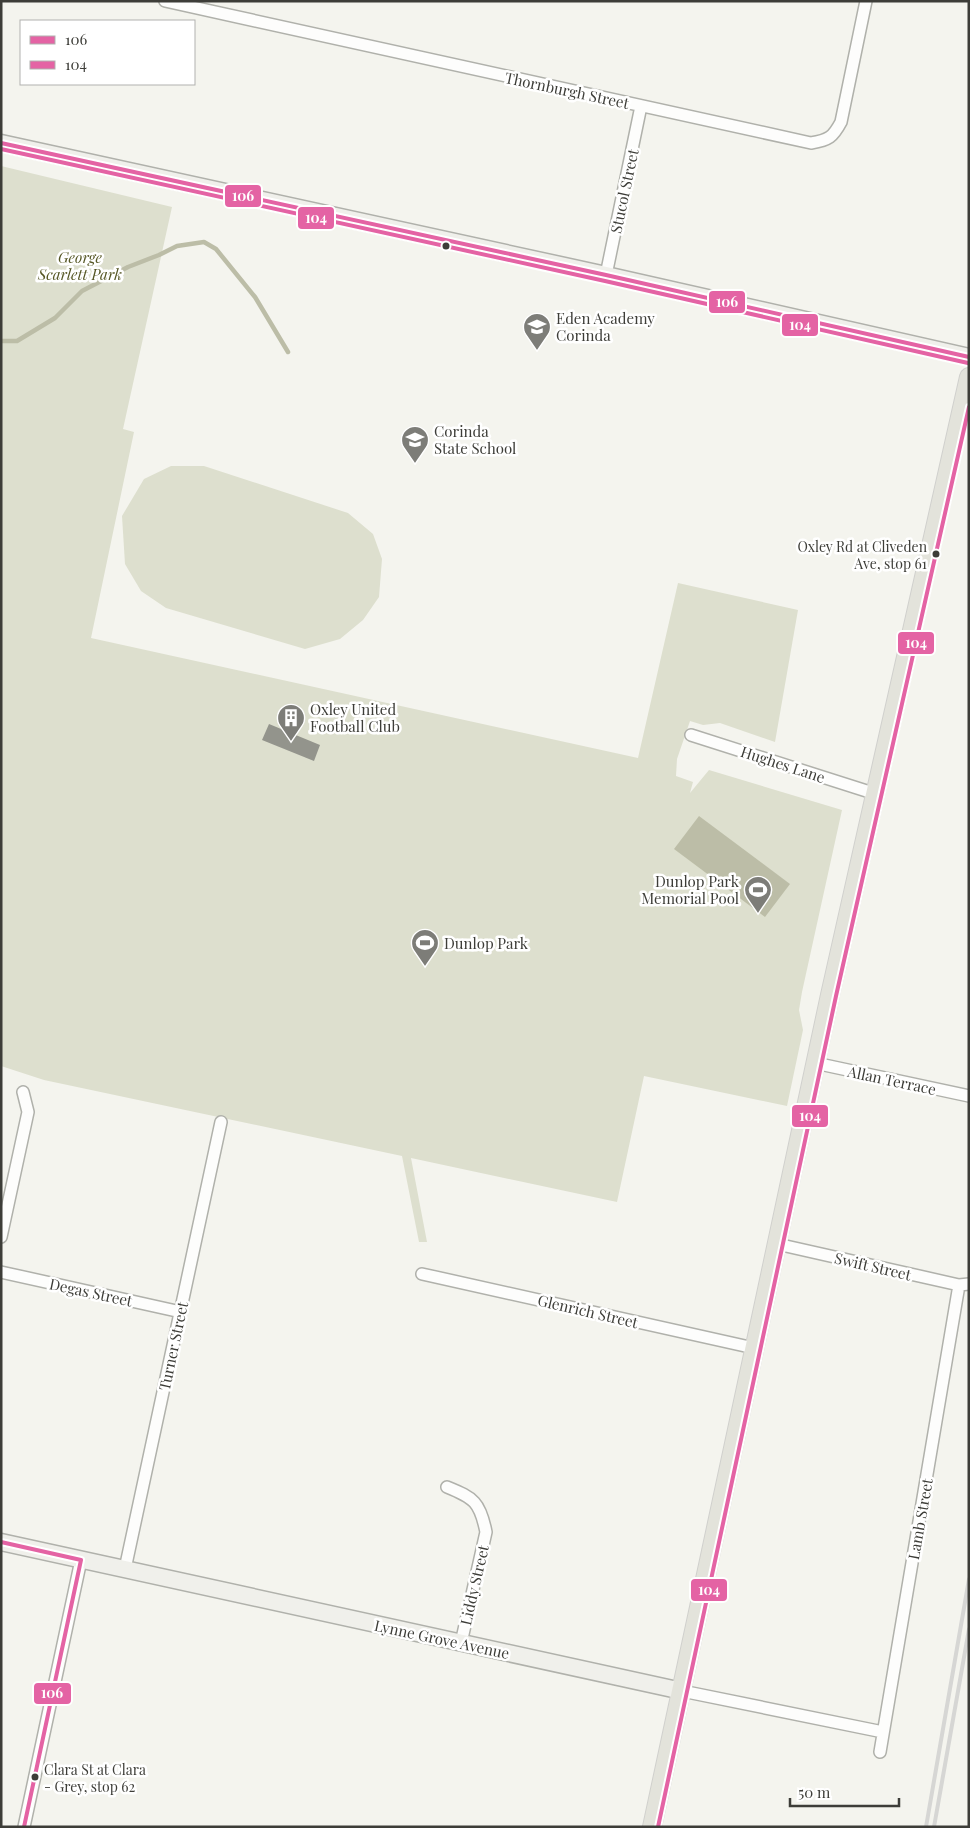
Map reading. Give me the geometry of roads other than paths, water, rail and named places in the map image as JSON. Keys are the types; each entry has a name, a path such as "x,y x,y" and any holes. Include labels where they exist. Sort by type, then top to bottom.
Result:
{"main road":[{"path":"652,1827 815,1064 969,377"}],"street":[{"name":"Thornburgh Street","path":"165,1 811,143 825,141 835,133 841,122 866,1"},
{"name":"Stucol Street","path":"606,275 641,106"},
{"path":"1,143 606,275 969,357"},
{"name":"Hughes Lane","path":"691,734 876,794"},
{"name":"Allan Terrace","path":"815,1064 969,1096"},
{"path":"2,1233 28,1112 23,1092"},
{"name":"Turner Street","path":"125,1569 222,1122"},
{"name":"Swift Street","path":"777,1244 964,1285"},
{"name":"Degas Street","path":"1,1272 181,1312"},
{"name":"Glenrich Street","path":"422,1274 754,1348"},
{"name":"Lamb Street","path":"880,1752 964,1285"},
{"name":"Liddy Street","path":"447,1487 470,1496 483,1514 486,1532 461,1643"},
{"name":"Lynne Grove Avenue","path":"1,1542 682,1691 883,1732"},
{"path":"24,1827 81,1560"}],"waterway":[{"path":"1,341 17,341 55,318 82,291 128,267 177,246 204,242 216,249 255,297 288,352"}],"railway":[{"path":"926,1827 969,1579"},
{"path":"934,1827 969,1629"}],"place":[{"name":"Eden Academy Corinda","path":"537,351"},
{"name":"Corinda State School","path":"415,464"},
{"name":"Oxley Rd at Cliveden Ave, stop 61","path":"936,554"},
{"name":"Oxley United Football Club","path":"291,742"},
{"name":"Dunlop Park Memorial Pool","path":"758,914"},
{"name":"Dunlop Park","path":"425,967"},
{"name":"Clara St at Clara - Grey, stop 62","path":"35,1777"}],"park label":[{"name":"George Scarlett Park","path":"80,266"}]}
